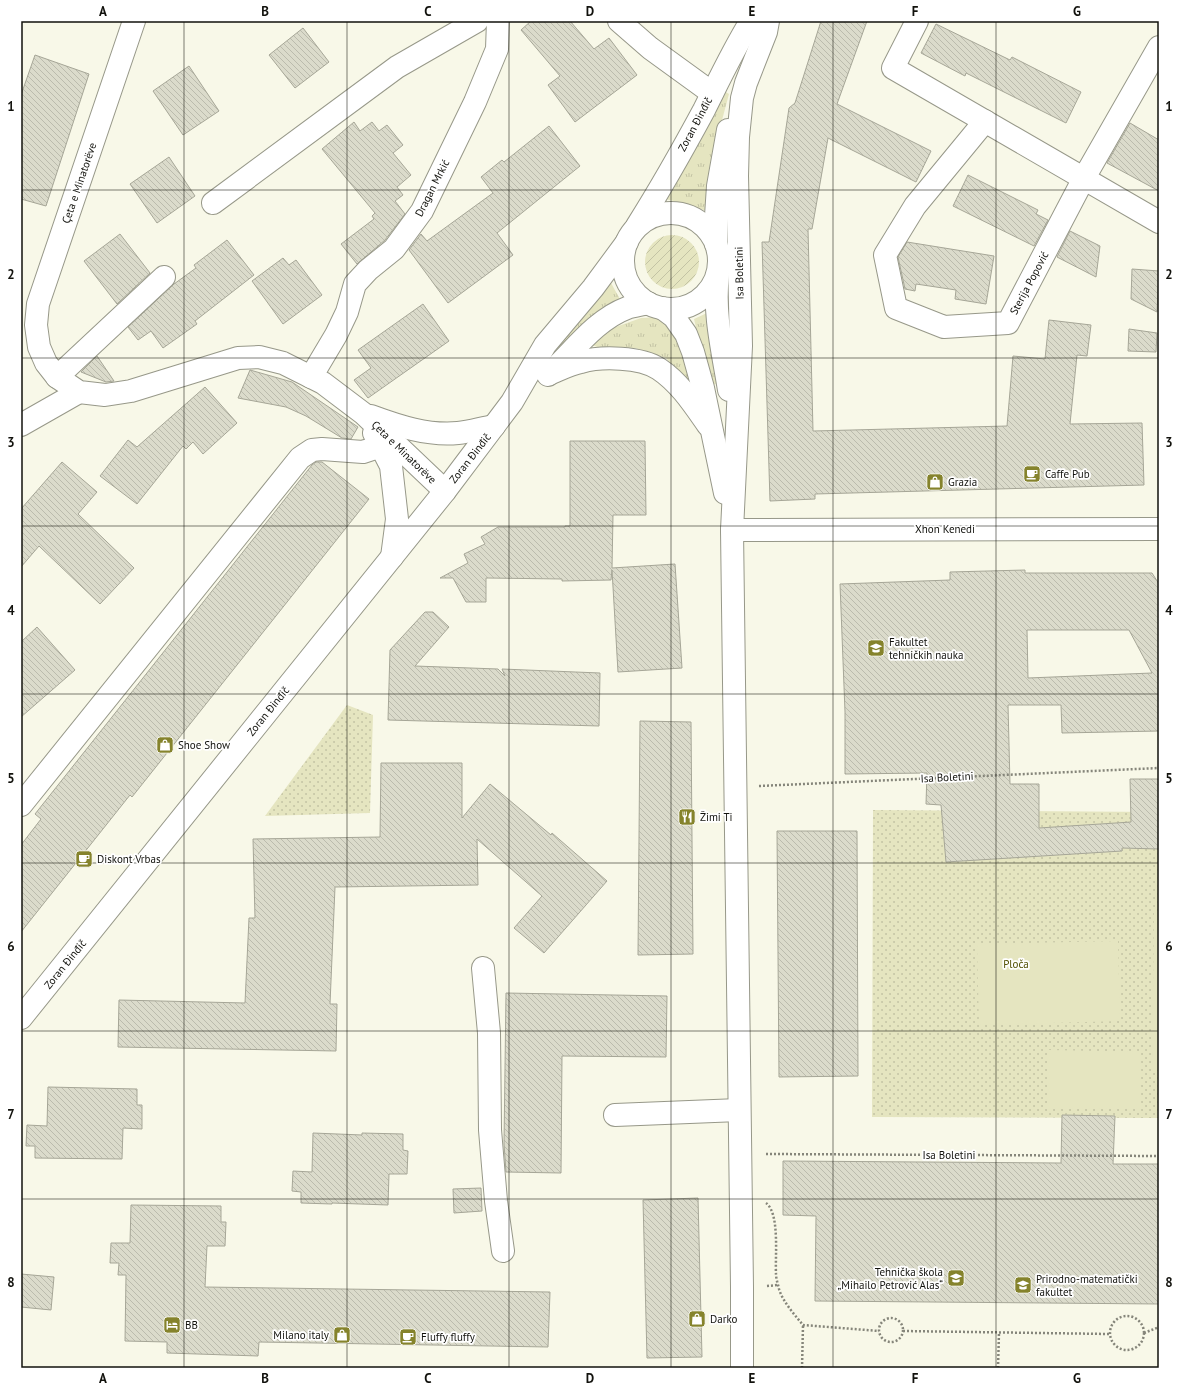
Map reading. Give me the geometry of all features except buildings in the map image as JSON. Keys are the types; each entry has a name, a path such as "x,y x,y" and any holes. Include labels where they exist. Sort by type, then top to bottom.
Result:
{"street":[{"name":"Çeta e Minatorëve","path":"134,21 38,304 36,325 30,343 57,377 79,392 105,396 131,391 238,358 259,357 283,363 323,383 364,414 444,491"},
{"path":"213,203 397,67 477,21"},
{"name":"Dragan Mrkić","path":"311,377 336,335 347,312 355,284 368,270 394,250 422,211 475,102 497,49 498,21"},
{"path":"619,21 650,48 712,93"},
{"name":"Zoran Đinđič","path":"21,1018 392,557 512,402 545,345 593,288 632,234 659,191 712,93 736,44 751,21"},
{"name":"Isa Boletini","path":"742,1368 732,530 741,346 737,176 738,137 742,98 746,83 766,32 768,21"},
{"path":"918,21 893,68 1159,222"},
{"name":"Sterija Popović","path":"985,121 915,206 885,255 896,308 944,327 1008,323 1084,178 1159,47"},
{"path":"716,244 718,186 727,133 742,98"},
{"name":"Zoran Đinđič","path":"512,402 549,374 606,319 628,308 655,306 678,308 692,304 705,295 714,283 718,268 719,256 716,244 708,230 696,220 681,214 665,213 650,218 632,234 623,255 624,270 628,283 637,295 655,306"},
{"path":"718,268 716,292 717,311 736,432"},
{"path":"57,377 164,277"},
{"name":"Isa Boletini","path":"655,306 674,317 686,334 693,352 713,433 732,530"},
{"path":"549,374 581,362 598,359 619,358 652,366 676,383 694,404 713,433"},
{"path":"21,425 79,392"},
{"name":"Çeta e Minatorëve","path":"364,414 403,428 429,432 457,433 494,426"},
{"name":"Çeta e Minatorëve","path":"364,414 391,466 397,519 392,557"},
{"path":"21,804 300,458 312,450 322,449 363,452 381,446"},
{"name":"Xhon Kenedi","path":"732,530 1159,529"},
{"path":"483,968 489,1033 490,1130 496,1201 503,1251"},
{"path":"615,1116 739,1110"}],"path":[{"name":"Isa Boletini","path":"735,787 1159,768"},
{"name":"Isa Boletini","path":"740,1154 1159,1156"},
{"path":"741,1185 770,1206 776,1227 776,1276 780,1292 789,1308 803,1325 802,1368"},
{"path":"1125,1316 1131,1317 1140,1322 1144,1333 1140,1343 1131,1350 1120,1349 1115,1346 1109,1334 1115,1321 1125,1316"},
{"path":"891,1318 898,1320 903,1326 903,1330 900,1338 894,1342 886,1340 880,1335 879,1331 884,1320 891,1318"},
{"path":"803,1325 879,1331"},
{"path":"1144,1333 1159,1327"},
{"path":"903,1330 1109,1334"},
{"path":"998,1368 999,1332"}],"green space":[{"path":"721,89 729,94 710,165 707,211 665,199"},
{"path":"667,235 677,235 687,239 695,247 699,257 699,267 695,277 687,285 677,289 667,289 657,285 649,277 645,267 645,257 649,247 657,239"},
{"path":"611,283 621,301 545,368 539,363 589,303"},
{"path":"707,313 721,382 710,386 694,319"},
{"path":"641,318 657,318 665,323 677,336 692,379 688,385 666,358 635,348 601,348 591,345 610,329"},
{"path":"347,705 373,715 370,813 265,816"},
{"name":"Ploča","path":"873,810 1159,812 1159,1118 872,1117"},
{"path":"1154,912 1159,912 1159,1070 1152,1070"},
{"path":"1118,941 1120,1021 979,1025 977,944"},
{"path":"1049,1050 1141,1052 1140,1109 1049,1108"}],"place":[{"name":"Caffe Pub","path":"1032,474"},
{"name":"Grazia","path":"935,482"},
{"name":"Fakultet tehničkih nauka","path":"876,648"},
{"name":"Shoe Show","path":"165,745"},
{"name":"Žimi Ti","path":"687,817"},
{"name":"Diskont Vrbas","path":"84,859"},
{"name":"Tehnička škola „Mihailo Petrović Alas“","path":"956,1278"},
{"name":"Prirodno-matematički fakultet","path":"1023,1285"},
{"name":"Darko","path":"697,1319"},
{"name":"BB","path":"172,1325"},
{"name":"Milano italy","path":"342,1335"},
{"name":"Fluffy fluffy","path":"408,1337"}]}
